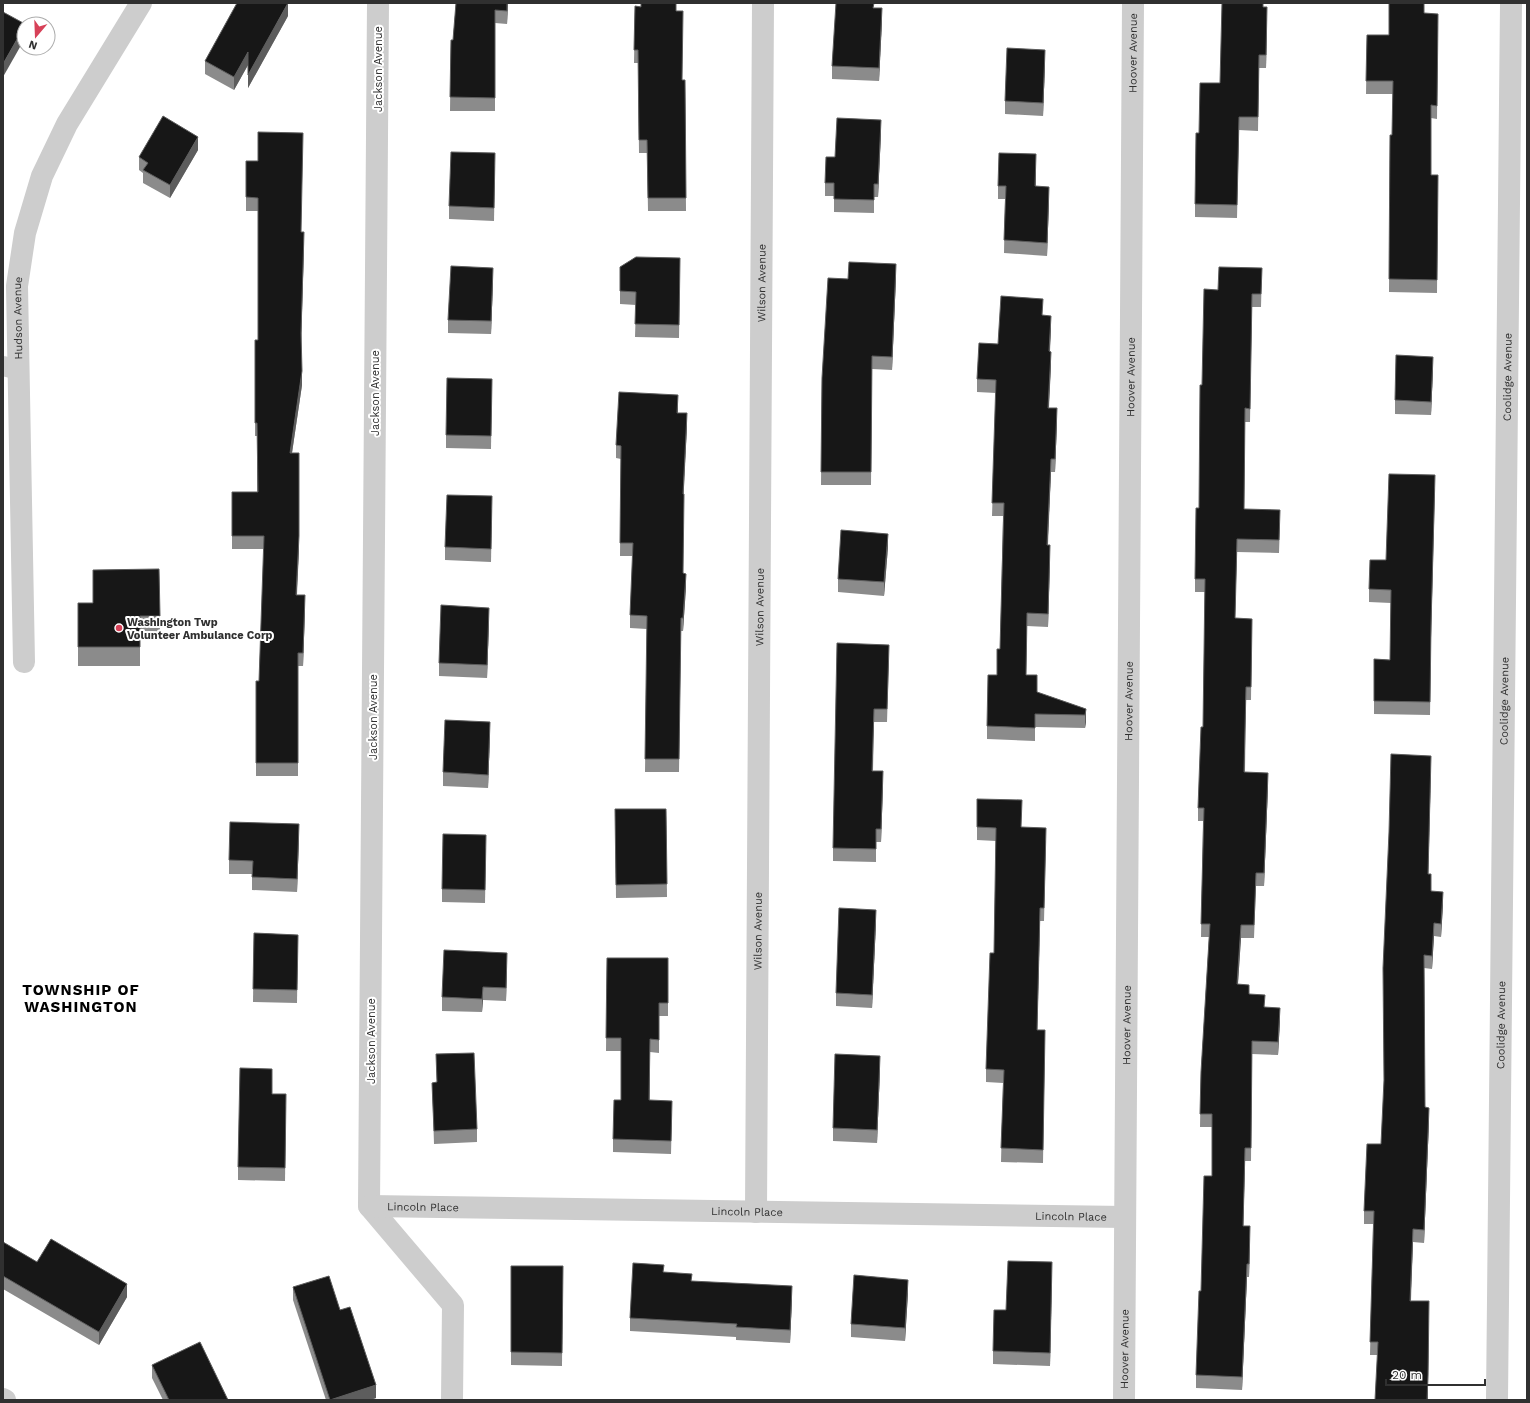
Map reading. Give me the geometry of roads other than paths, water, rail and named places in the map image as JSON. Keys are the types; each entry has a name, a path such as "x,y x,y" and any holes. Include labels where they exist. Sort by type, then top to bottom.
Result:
{"street":[{"name":"Hudson Avenue","path":"24,662 11,368 17,286 25,233 42,176 67,124 142,3"},
{"name":"Jackson Avenue","path":"369,1206 378,3"},
{"name":"Wilson Avenue","path":"756,1212 763,3"},
{"name":"Hoover Avenue","path":"1124,1400 1133,3"},
{"name":"Coolidge Avenue","path":"1497,1400 1511,3"},
{"name":"Lincoln Place","path":"369,1206 1125,1217"},
{"path":"369,1206 452,1305 452,1400"}],"place":[{"name":"Washington Twp Volunteer Ambulance Corp","path":"119,628"}],"district":[{"name":"TOWNSHIP OF WASHINGTON","path":"81,998"}]}
